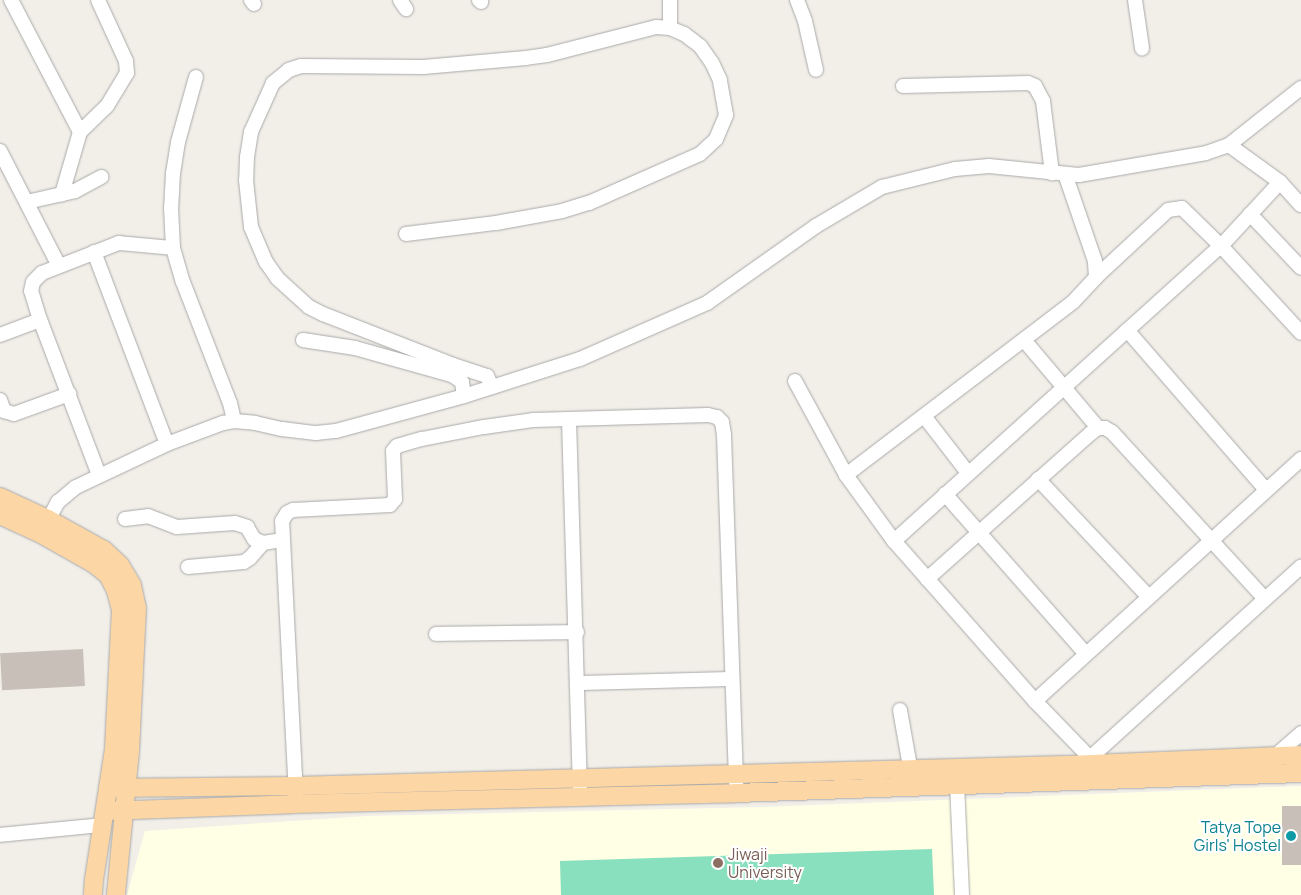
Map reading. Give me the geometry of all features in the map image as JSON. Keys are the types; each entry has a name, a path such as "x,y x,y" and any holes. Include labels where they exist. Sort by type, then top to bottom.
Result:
{"main road":[{"path":"0,497 108,575 116,591 121,610 114,749 93,895"},
{"path":"0,515 44,527 104,550 120,565 132,585 137,608 130,751 116,895"},
{"path":"103,818 123,811 296,804 736,793 1093,761 1301,755"},
{"path":"108,788 295,786 737,773 912,777 957,784 1301,773"}],"street":[{"path":"10,0 80,132"},
{"path":"62,194 80,132 107,106 127,73 126,60 98,0"},
{"path":"670,0 670,28"},
{"path":"797,0 805,21 816,70"},
{"path":"1135,0 1142,48"},
{"path":"406,234 496,223 562,211 589,203 700,154 716,139 726,115 720,80 700,46 684,34 670,28 656,27 547,55 526,58 423,67 301,66 289,70 280,76 269,90 252,132 247,157 246,180 251,227 257,243 277,278 309,307 453,365 487,376 492,387"},
{"path":"196,78 178,142 171,208 174,248 183,282 230,403 234,421"},
{"path":"903,86 1028,83 1035,86 1043,101 1059,173 1095,261 1096,277"},
{"path":"44,527 58,502 65,495 99,475 167,444 223,423 234,421 316,432 336,431 464,396 580,359 707,303 816,226 882,186 955,169 989,166 1079,175 1206,153 1229,145 1301,88"},
{"path":"1229,145 1280,182 1301,205"},
{"path":"0,151 59,266"},
{"path":"27,202 75,191 101,178"},
{"path":"894,541 968,472 1222,246 1280,182"},
{"path":"846,475 1073,302 1096,277 1168,210 1182,208 1190,214 1222,246 1301,333"},
{"path":"1250,214 1301,268"},
{"path":"99,475 40,320 31,291 33,282 42,273 119,243 174,248"},
{"path":"94,252 167,444"},
{"path":"0,335 40,320"},
{"path":"1127,330 1266,490"},
{"path":"303,340 354,348 452,375 462,382 464,396"},
{"path":"1024,340 1098,428 1112,432 1265,600"},
{"path":"796,381 846,475 894,541 1035,701 1093,761 1301,567"},
{"path":"0,400 4,411 14,414 69,394"},
{"path":"296,804 282,521 286,513 293,510 380,508 390,505 395,499 393,451 397,446 484,426 533,420 708,415 717,417 722,422 724,435 737,773 736,793"},
{"path":"924,416 968,472"},
{"path":"569,420 577,632 580,797"},
{"path":"927,579 1098,428"},
{"path":"1035,701 1148,596 1301,460"},
{"path":"1038,479 1148,596"},
{"path":"945,494 1086,654"},
{"path":"125,519 148,516 177,527 235,523 247,527 254,539 263,543 283,540"},
{"path":"188,567 244,562 263,543"},
{"path":"436,634 577,632"},
{"path":"578,683 732,678"},
{"path":"900,710 912,777"},
{"path":"1275,756 1301,733"},
{"path":"957,784 962,895"},
{"path":"0,835 103,818"}],"shaded area":[{"name":"Jiwaji University","path":"1301,786 1301,895 127,895 145,831 366,816 759,807"}],"green space":[{"path":"932,849 934,895 561,895 560,861"}],"building":[{"path":"83,649 85,686 2,690 0,653"},
{"name":"Tatya Tope Girls' Hostel","path":"1282,806 1301,806 1301,865 1282,865"}],"place":[{"name":"Tatya Tope Girls' Hostel","path":"1291,836"},
{"name":"Jiwaji University","path":"718,863"}]}
